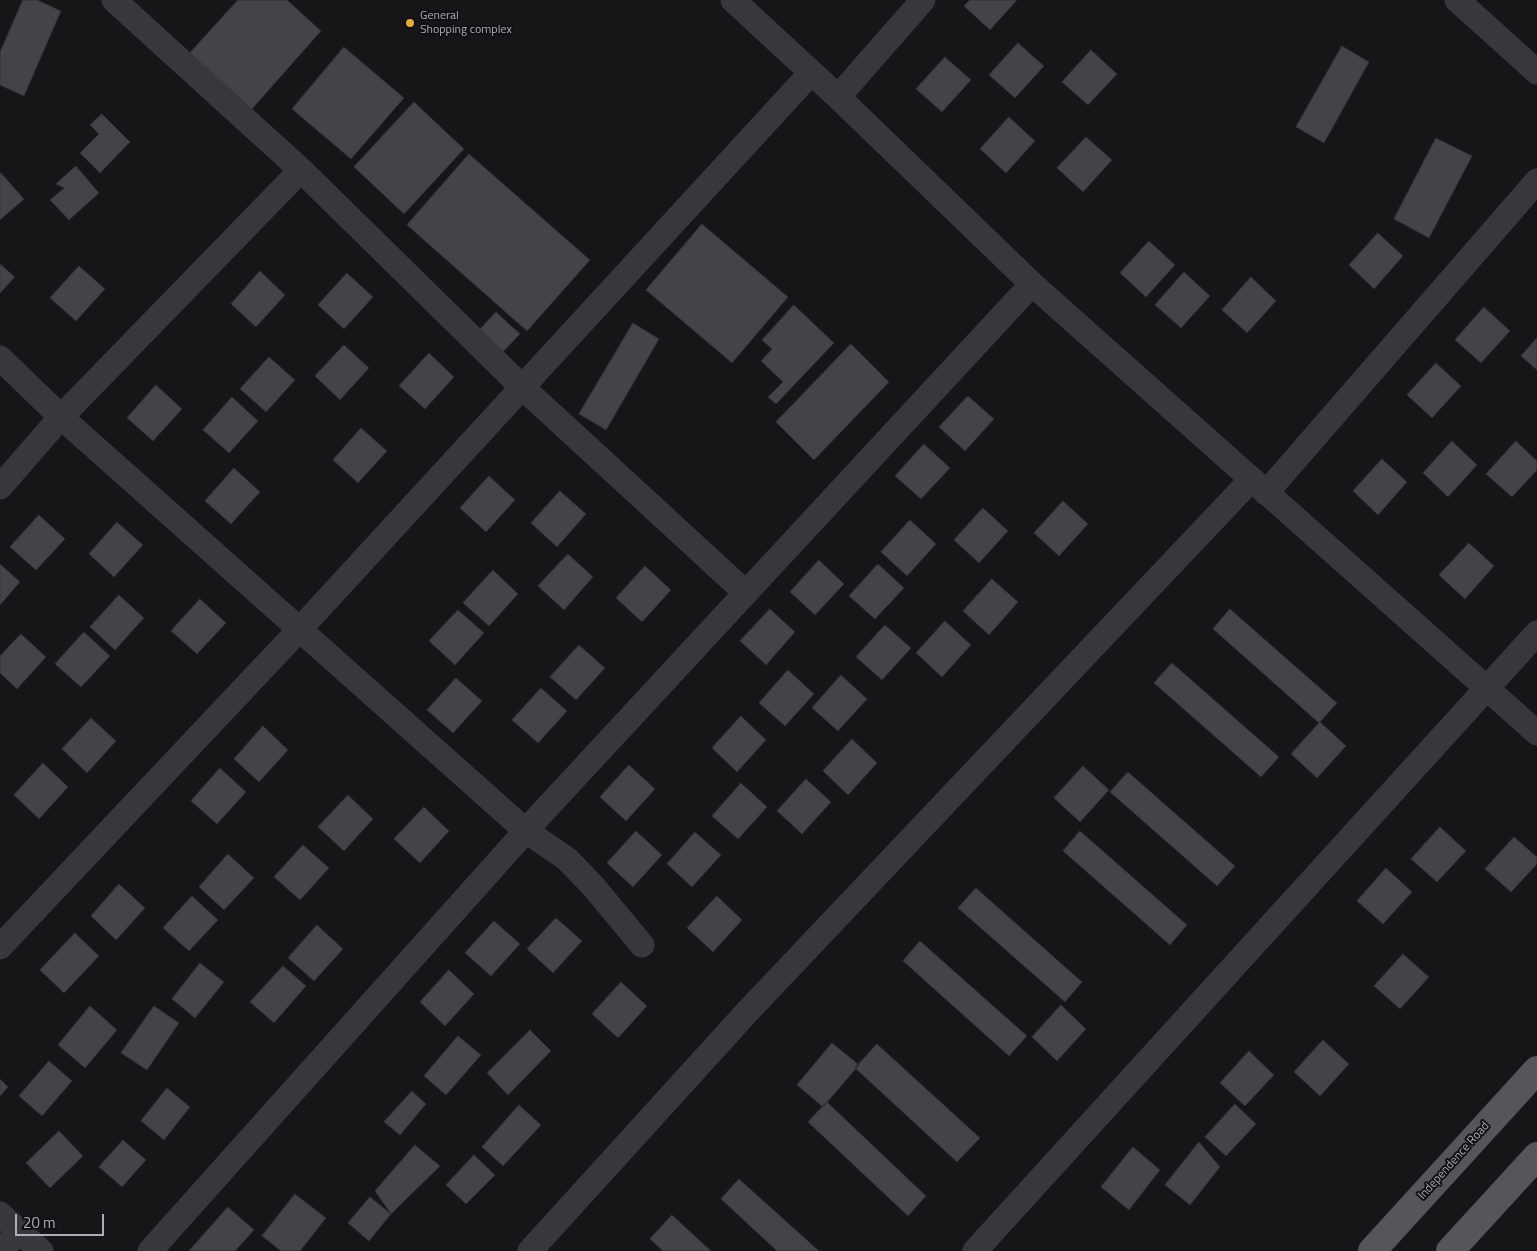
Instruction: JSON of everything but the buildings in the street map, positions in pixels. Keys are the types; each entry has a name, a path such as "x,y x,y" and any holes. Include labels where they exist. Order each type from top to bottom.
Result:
{"main road":[{"name":"Independence Road","path":"1372,1251 1537,1070"},
{"path":"1450,1251 1537,1156"}],"street":[{"path":"114,0 301,170 522,387 746,593"},
{"path":"733,0 838,97 1032,284 1537,733"},
{"path":"838,97 924,0"},
{"path":"1457,0 1537,72"},
{"path":"0,947 300,629 810,73"},
{"path":"0,487 61,417 301,170"},
{"path":"530,1251 748,1011 1259,487 1537,181"},
{"path":"150,1251 526,831 1032,284"},
{"path":"0,358 61,417 526,831 567,859 593,886 642,945"},
{"path":"975,1251 1537,633"},
{"path":"0,1214 41,1251"},
{"path":"1,1251 19,1231"}],"place":[{"name":"General Shopping complex","path":"410,23"}]}
